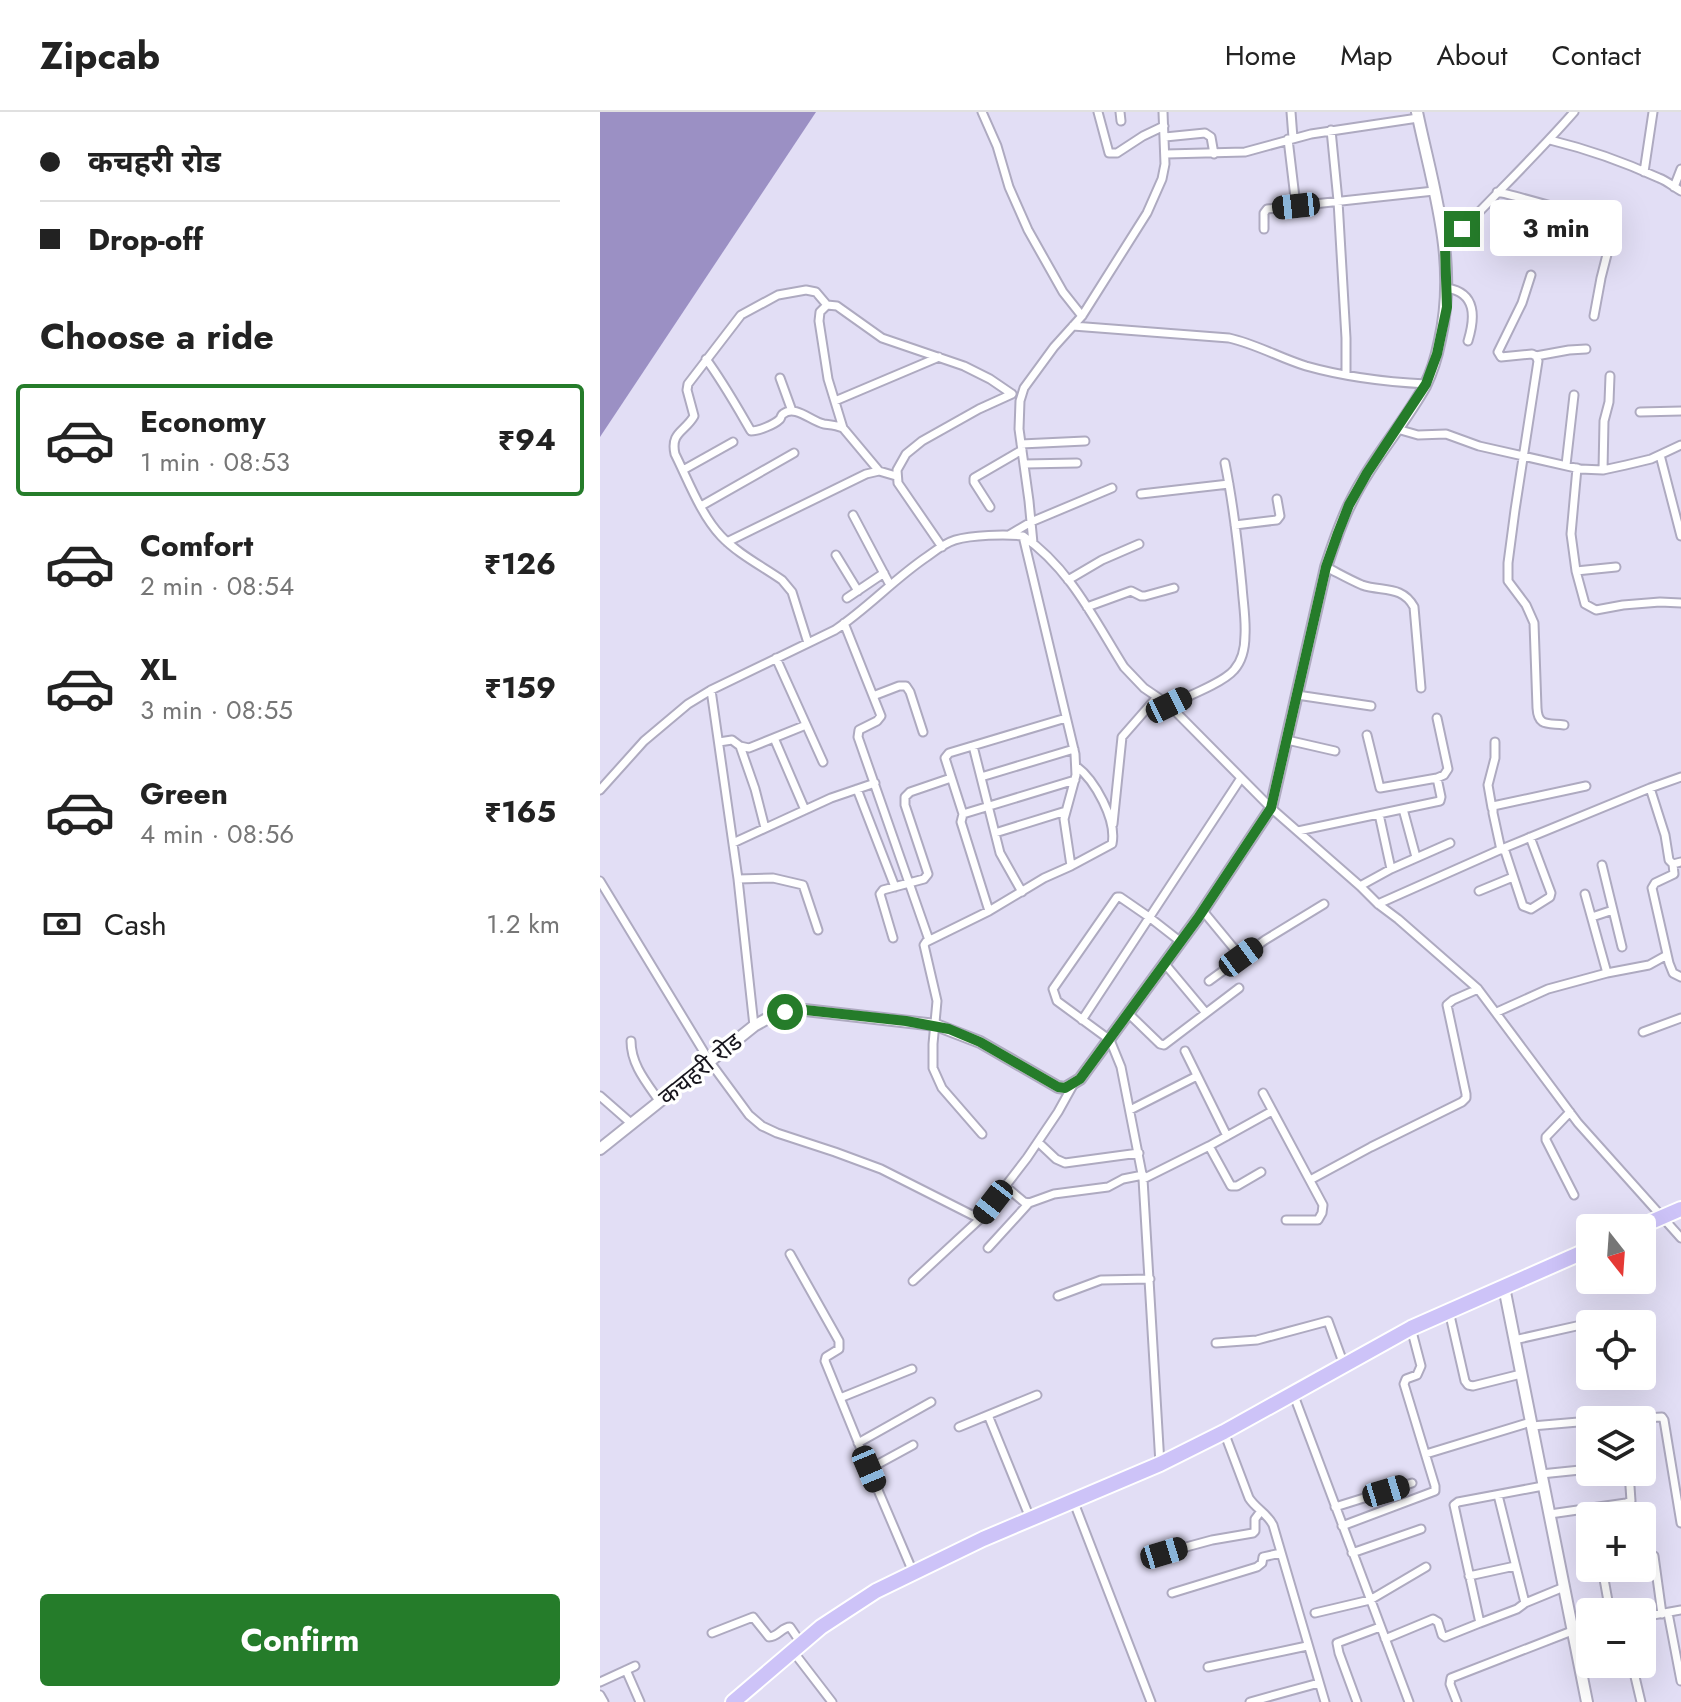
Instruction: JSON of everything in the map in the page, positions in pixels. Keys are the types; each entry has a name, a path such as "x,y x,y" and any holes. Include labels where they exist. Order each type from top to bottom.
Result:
{"highway":[{"path":"1656,1220 1681,1209"},
{"path":"736,1701 796,1647 876,1591 1030,1518 1160,1464 1411,1328 1576,1255"}],"main road":[{"path":"1073,1085 1110,1040 1181,942 1271,808 1326,567 1349,505 1426,384 1437,354 1446,316 1445,248 1418,115"},
{"name":"कचहरी रोड","path":"600,1149 754,1026 796,1009 936,1025 980,1042 1058,1087 1073,1085"},
{"path":"1504,1287 1587,1702"}],"street":[{"path":"982,112 1028,230 1063,292 1082,316"},
{"path":"1098,112 1111,154 1164,126"},
{"path":"1120,112 1121,121"},
{"path":"1033,543 1020,401 1027,384 1082,316 1147,213 1162,179 1166,154 1163,112"},
{"path":"1291,112 1290,139 1296,206"},
{"path":"1445,248 1574,112"},
{"path":"1644,172 1653,112"},
{"path":"1166,154 1245,152 1331,130 1418,115"},
{"path":"1331,130 1338,201 1346,375"},
{"path":"1165,137 1205,133 1211,137 1214,154"},
{"path":"1550,140 1661,178 1677,189 1681,169"},
{"path":"1264,229 1265,210 1434,191"},
{"path":"1497,192 1593,218 1613,227 1594,316"},
{"path":"1531,275 1522,303 1498,352 1501,357 1586,349"},
{"path":"1447,288 1457,290 1471,307 1474,316 1468,341"},
{"path":"808,643 789,586 727,542 709,521 675,454 674,440 694,416 688,384 741,315 768,299 787,293 816,292 827,305 837,306 882,338 964,366 1012,394"},
{"path":"827,305 818,316 826,371 843,428 879,471"},
{"path":"1073,326 1229,338 1301,364 1346,375 1384,382 1426,384"},
{"path":"1536,356 1538,369 1522,456 1508,581 1526,605 1534,623 1539,721 1564,725"},
{"path":"835,401 939,357"},
{"path":"706,359 751,431 756,432 776,422 782,414 792,411 843,428"},
{"path":"1603,470 1604,421 1609,402 1610,376"},
{"path":"780,378 792,411"},
{"path":"942,547 898,483 896,476 901,461 913,447 979,409 1012,394 1023,393"},
{"path":"1566,465 1574,395"},
{"path":"1640,412 1681,411"},
{"path":"1397,429 1418,435 1446,434 1522,456 1577,468 1603,470 1651,459 1681,445"},
{"path":"990,507 974,478 1022,447 1085,441"},
{"path":"683,470 733,442"},
{"path":"701,506 794,453"},
{"path":"1660,455 1681,536"},
{"path":"1024,464 1077,463"},
{"path":"1169,705 1233,672 1239,662 1246,634 1225,463"},
{"path":"1577,468 1571,534 1585,604 1596,610 1623,605 1681,603"},
{"path":"727,542 866,474 879,471 896,476"},
{"path":"1141,494 1229,484"},
{"path":"1009,535 1031,522 1112,488"},
{"path":"1235,525 1279,518 1277,499"},
{"path":"853,515 890,585"},
{"path":"1023,536 1074,749 1075,780 1064,819 1071,866"},
{"path":"600,790 654,731 688,704 844,623 912,567 942,547 955,540 1023,536 1056,564 1124,667 1144,688 1169,705 1271,808 1478,989 1570,1112 1681,1238"},
{"path":"1068,580 1102,560 1139,544"},
{"path":"836,555 858,591"},
{"path":"1326,567 1360,584 1398,591 1412,602 1421,688"},
{"path":"1576,571 1616,567"},
{"path":"847,598 884,573"},
{"path":"1087,607 1131,591 1145,596 1174,588"},
{"path":"844,623 880,712 880,719 858,733 929,940"},
{"path":"776,658 823,762"},
{"path":"873,696 906,686 923,732"},
{"path":"711,690 738,879 754,1026"},
{"path":"1297,695 1371,706"},
{"path":"1112,828 1120,742 1157,697"},
{"path":"989,911 961,822 963,814 946,755 1066,718"},
{"path":"1367,735 1380,788 1437,778 1448,769 1437,718"},
{"path":"719,742 732,740 749,748 806,725"},
{"path":"774,738 805,810"},
{"path":"1287,740 1335,751"},
{"path":"1495,742 1495,758 1488,785 1492,808 1502,849 1525,908 1531,909 1550,897 1551,893 1530,837"},
{"path":"740,746 765,828"},
{"path":"973,746 1002,859 1022,892"},
{"path":"981,777 1074,749"},
{"path":"982,1134 949,1098 933,1068 936,994 924,945 1112,844 1114,839 1109,815 1092,781 1076,766"},
{"path":"1378,904 1530,837 1681,777"},
{"path":"893,938 879,897 883,890 924,879 928,874 905,797 910,792 951,778"},
{"path":"1082,1020 1241,778"},
{"path":"1298,831 1440,801 1437,778"},
{"path":"963,814 1075,780"},
{"path":"733,843 875,783"},
{"path":"1492,808 1586,786"},
{"path":"1650,788 1665,835 1669,860 1677,863 1674,874 1655,883 1652,888 1672,971 1681,977"},
{"path":"857,789 895,887"},
{"path":"1403,809 1416,857"},
{"path":"995,833 1066,811"},
{"path":"1379,814 1391,869"},
{"path":"1360,886 1450,843"},
{"path":"1602,865 1622,947"},
{"path":"1479,891 1513,877"},
{"path":"738,879 773,878 803,885 818,930"},
{"path":"600,881 710,1062 749,1115 777,1133 881,1169 980,1219"},
{"path":"1585,894 1607,973"},
{"path":"1160,1464 1143,1177 1121,1067 1110,1040 1057,1001 1053,989 1117,897 1181,942"},
{"path":"1209,981 1265,940 1324,904"},
{"path":"1592,917 1613,910"},
{"path":"1203,911 1241,957"},
{"path":"1497,1012 1548,989 1649,965 1667,955"},
{"path":"1165,964 1206,1013"},
{"path":"1129,1014 1164,1045 1239,988"},
{"path":"1310,1180 1466,1098 1447,1005 1478,989"},
{"path":"1643,1032 1681,1018"},
{"path":"631,1041 637,1069 660,1102"},
{"path":"1185,1051 1227,1136"},
{"path":"1130,1110 1197,1076"},
{"path":"913,1281 980,1219 1038,1142 1073,1085"},
{"path":"1263,1093 1323,1205 1318,1220 1286,1220"},
{"path":"600,1096 632,1124"},
{"path":"988,1248 1029,1203 1054,1194 1108,1187 1123,1179 1143,1177 1209,1146 1272,1111"},
{"path":"1570,1112 1546,1140 1574,1195"},
{"path":"1038,1142 1065,1163 1139,1153"},
{"path":"1209,1146 1231,1186 1237,1186 1261,1172"},
{"path":"1005,1186 1029,1203"},
{"path":"790,1254 839,1341 839,1349 825,1361 913,1572"},
{"path":"1058,1296 1101,1280 1150,1279"},
{"path":"1449,1311 1468,1385 1521,1374"},
{"path":"1216,1343 1257,1340 1328,1321 1344,1365"},
{"path":"1514,1340 1576,1326"},
{"path":"1342,1526 1435,1491 1404,1384 1406,1379 1417,1375 1421,1366 1411,1328"},
{"path":"840,1398 912,1369"},
{"path":"1293,1393 1409,1702"},
{"path":"959,1427 1037,1395"},
{"path":"858,1443 931,1402"},
{"path":"988,1415 1030,1518"},
{"path":"1656,1417 1664,1420 1677,1471 1674,1490 1681,1523"},
{"path":"1426,1454 1531,1424 1576,1422"},
{"path":"1224,1432 1249,1498 1273,1525 1325,1702"},
{"path":"869,1469 913,1445"},
{"path":"1541,1474 1576,1470"},
{"path":"1335,1507 1412,1483"},
{"path":"1480,1623 1454,1505 1543,1486"},
{"path":"1550,1514 1626,1503 1631,1501 1630,1486"},
{"path":"1498,1495 1525,1603"},
{"path":"1073,1500 1151,1702"},
{"path":"1164,1553 1253,1533 1255,1519 1261,1511"},
{"path":"1352,1553 1421,1529"},
{"path":"1172,1593 1257,1567 1265,1556 1281,1553"},
{"path":"1469,1576 1515,1566"},
{"path":"1656,1566 1681,1681"},
{"path":"1315,1613 1370,1600 1426,1567"},
{"path":"1385,1639 1433,1619 1438,1622 1445,1637 1564,1587"},
{"path":"1656,1615 1681,1610"},
{"path":"712,1633 753,1617 769,1637 790,1627 796,1647 832,1702"},
{"path":"1357,1702 1337,1643 1380,1627"},
{"path":"1457,1702 1450,1684 1451,1678 1576,1630"},
{"path":"1208,1667 1307,1646"},
{"path":"600,1682 635,1666"},
{"path":"626,1670 640,1702"},
{"path":"1635,1678 1641,1702"},
{"path":"1250,1702 1319,1683"},
{"path":"600,1695 604,1702"}],"shaded area":[{"path":"600,112 816,112 600,437"}],"route":[{"path":"785,1012 796,1009 936,1025 980,1042 1058,1087 1065,1088 1080,1079 1198,918 1271,808 1326,567 1349,505 1426,384 1446,316 1445,248 1462,229"}]}
